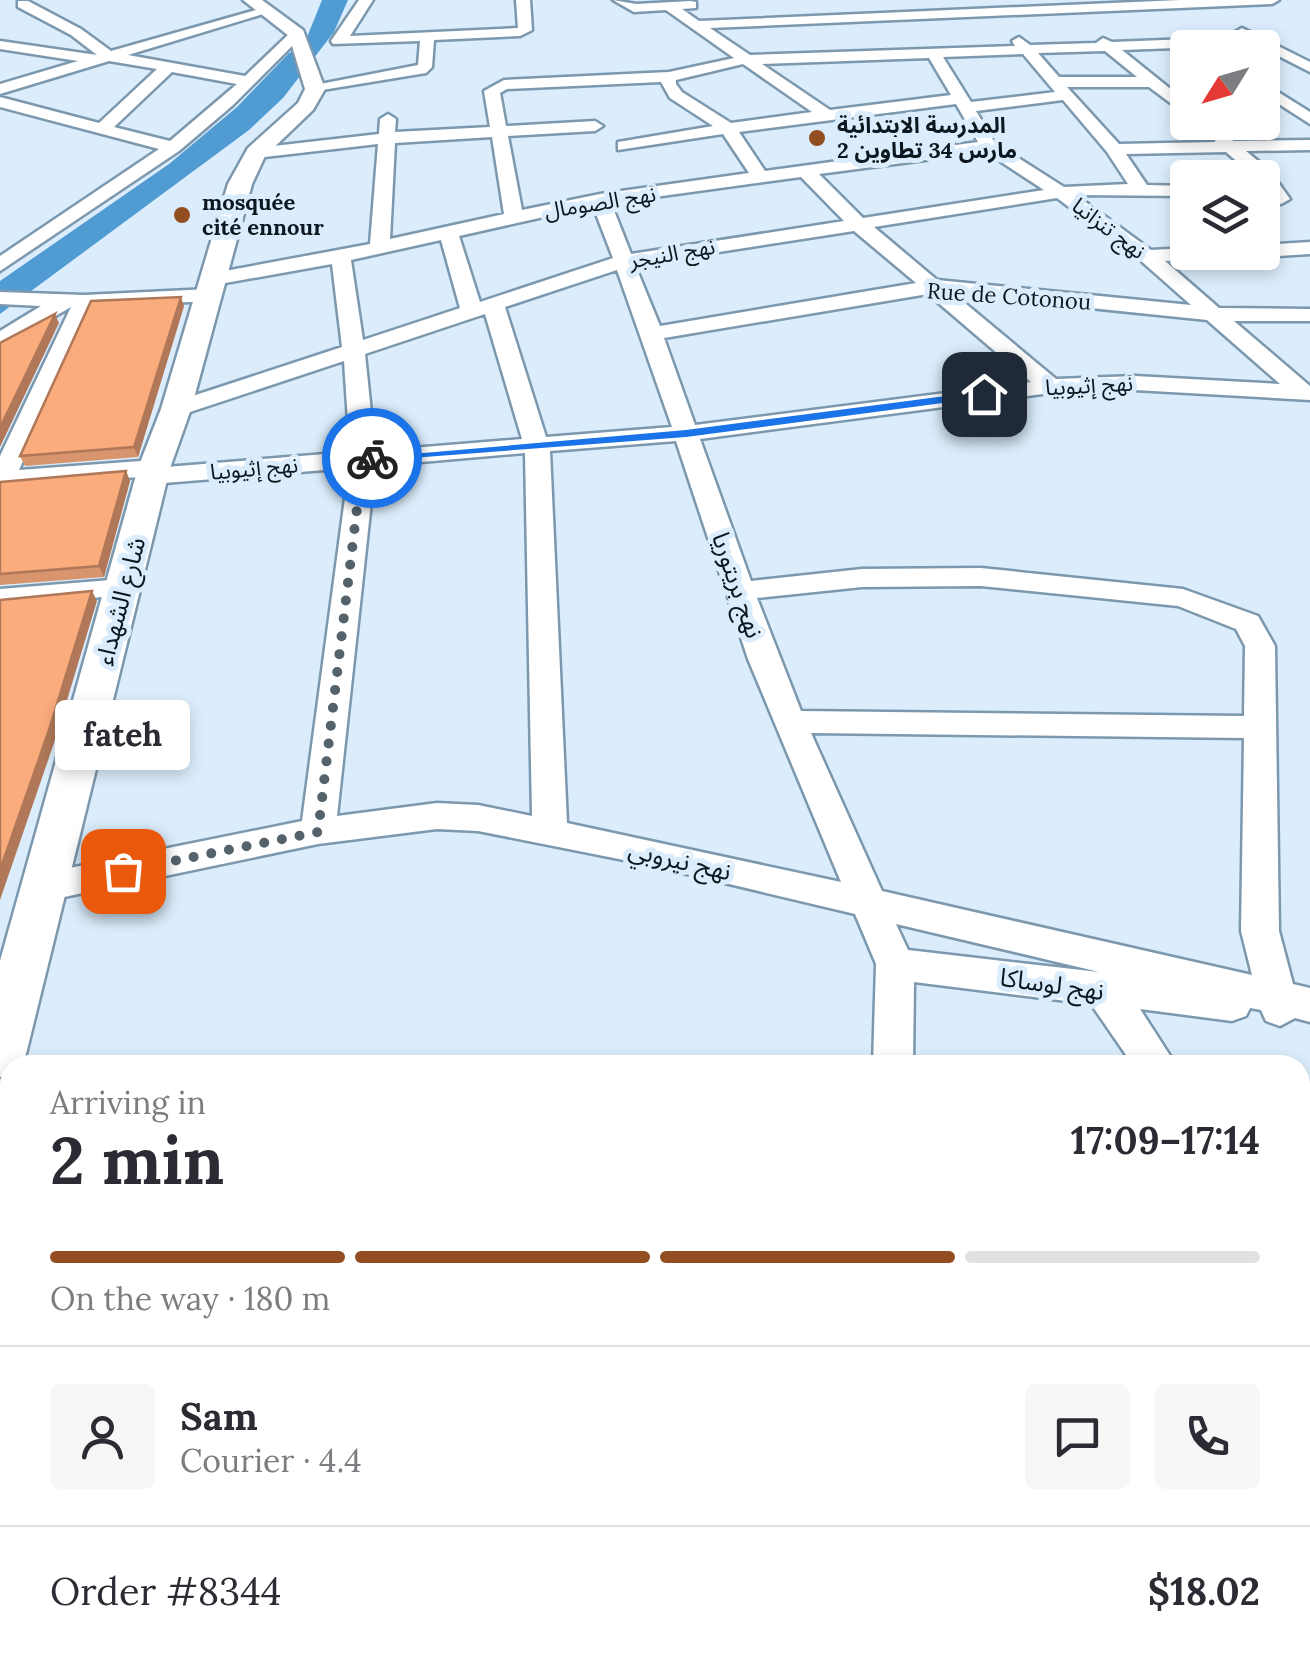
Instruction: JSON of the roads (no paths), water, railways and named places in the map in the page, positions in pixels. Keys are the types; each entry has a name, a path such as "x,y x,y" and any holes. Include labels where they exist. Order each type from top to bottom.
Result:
{"main road":[{"path":"256,153 306,106 314,83 300,40 268,6"},
{"name":"شارع الشهداء","path":"0,1054 9,986 45,887 153,472 176,409 232,205 256,153"}],"street":[{"path":"50,0 17,5 76,32 102,58"},
{"path":"366,0 338,43 524,31 523,0"},
{"path":"620,0 629,7 700,5"},
{"path":"694,24 989,6 1272,0"},
{"path":"1170,97 1110,48 1097,28 1218,19 1187,2"},
{"path":"0,89 268,6"},
{"path":"989,6 1114,149 1140,187"},
{"path":"670,7 828,116"},
{"path":"1232,27 1238,30"},
{"path":"314,83 421,70 425,67 427,37"},
{"path":"0,265 172,147 300,40"},
{"path":"1280,44 1310,45"},
{"path":"0,45 248,81"},
{"path":"514,216 492,91 504,85 669,76 743,60 1170,46"},
{"path":"1280,52 1310,68"},
{"name":"نهج تنزانيا","path":"935,55 989,146 1147,256 1306,392"},
{"path":"103,128 168,68"},
{"path":"669,76 668,84 676,95 728,128 760,177"},
{"path":"561,81 572,108 594,126 631,170 728,128 965,103 1063,88 1170,82"},
{"path":"1280,87 1294,88"},
{"path":"1280,98 1310,118"},
{"path":"4,106 172,147"},
{"path":"380,248 388,115"},
{"path":"256,153 386,138 594,126"},
{"path":"1223,140 1246,160"},
{"name":"نهج الصومال","path":"0,298 73,301 212,287 600,199 631,170 760,177 989,146"},
{"path":"1114,149 1310,146"},
{"path":"804,170 858,224 1050,386"},
{"name":"نهج النيجر","path":"176,409 623,261 1060,192 1140,187 1170,190"},
{"name":"نهج بريتوريا","path":"600,199 652,334 788,722 895,964"},
{"path":"448,232 537,447 550,832"},
{"path":"13,234 40,239"},
{"path":"1280,249 1310,248"},
{"path":"1147,256 1170,255"},
{"path":"318,832 363,458 341,256"},
{"name":"Rue de Cotonou","path":"652,334 936,286 1213,314 1310,315"},
{"path":"0,341 73,301"},
{"path":"1,481 73,301"},
{"name":"نهج إثيوبيا","path":"1,481 686,434 1050,386 1135,383 1306,392"},
{"path":"740,591 862,578 980,577 1182,598 1248,623 1257,634 1262,727 1260,931 1294,1005"},
{"path":"0,598 123,588"},
{"path":"788,722 1262,727"},
{"name":"نهج نيروبي","path":"45,887 318,832 437,816 478,818 869,904 1294,1005"},
{"path":"893,1055 895,964"},
{"name":"نهج لوساكا","path":"895,964 1104,992 1294,1005"},
{"path":"1104,992 1149,1055"}],"water":[{"path":"322,0 348,0 334,32 283,98 249,130 0,314 0,281 169,164 237,107 289,53 303,47"}],"place":[{"name":"المدرسة الابتدائية 2 مارس 34 تطاوين","path":"817,138"},
{"name":"mosquée cité ennour","path":"182,215"},
{"name":"fateh","path":"123,871"}]}
